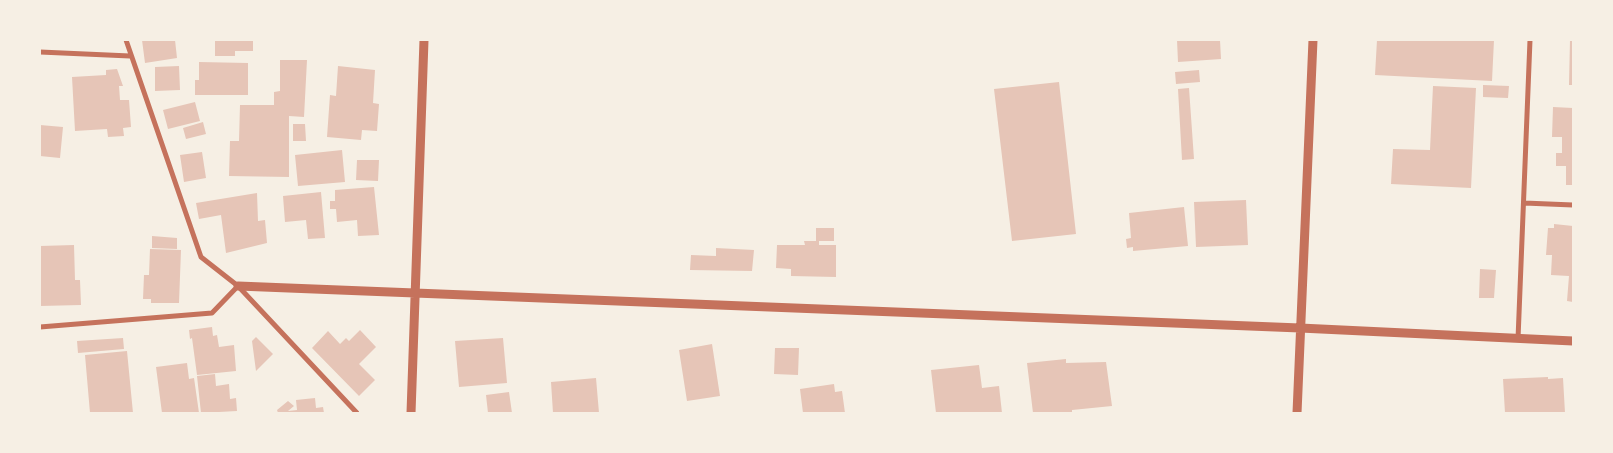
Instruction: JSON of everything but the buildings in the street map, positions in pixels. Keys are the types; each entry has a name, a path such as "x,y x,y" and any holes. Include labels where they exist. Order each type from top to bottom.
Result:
{"street":[{"path":"126,40 201,257 238,286 357,413"},
{"path":"411,413 417,294 424,40"},
{"path":"1297,413 1313,40"},
{"path":"1518,340 1530,40"},
{"path":"40,52 130,56"},
{"path":"1524,203 1573,205"},
{"path":"40,327 212,313 238,286 1300,328 1573,342"}]}
